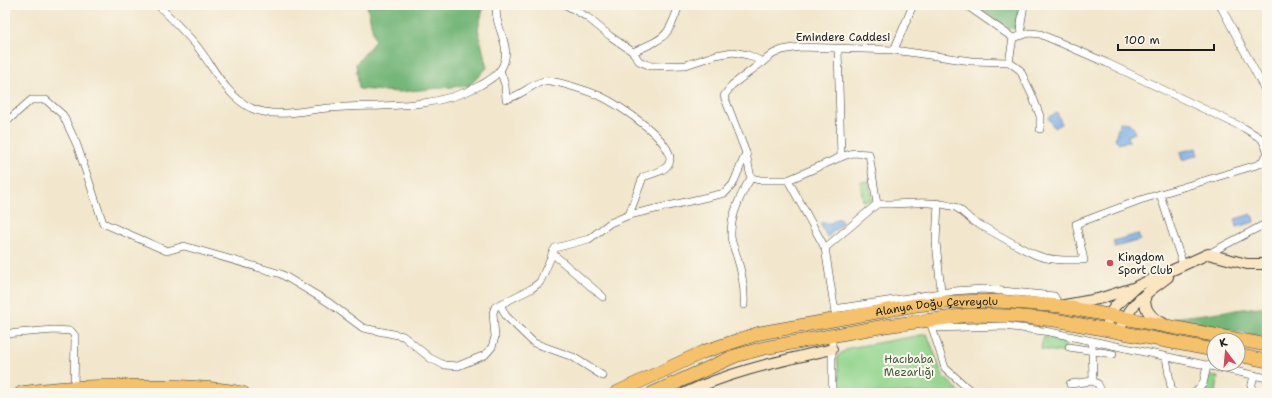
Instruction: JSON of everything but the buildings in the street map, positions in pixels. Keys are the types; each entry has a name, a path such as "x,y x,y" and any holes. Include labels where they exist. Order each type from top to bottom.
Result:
{"highway":[{"name":"Alanya Doğu Çevreyolu","path":"616,393 703,352 760,333 835,314 959,301 1011,301 1060,306 1110,314 1267,345"},
{"name":"Alanya Doğu Çevreyolu","path":"653,393 735,356 764,348 832,335 931,324 969,315 1012,316 1055,320 1206,348"},
{"path":"1246,357 1267,361"},
{"path":"21,393 74,387 196,387 243,393"}],"street":[{"path":"158,5 195,44 232,94 252,108 275,114 328,108 418,105 454,97 479,86 491,79 500,70 504,61 505,43 497,16 497,5"},
{"path":"566,5 587,17 633,52 639,61 651,66 686,65 724,53 732,52 748,55 762,62"},
{"path":"633,52 650,45 668,32 679,5"},
{"name":"Emindere Caddesi","path":"751,178 746,153 724,96 732,85 774,54 791,48 894,50 913,5"},
{"path":"966,5 1012,38"},
{"path":"1022,35 1021,23 1024,5"},
{"path":"1220,5 1267,94"},
{"path":"1012,38 1030,33 1040,34 1107,63 1223,118 1262,139 1267,150"},
{"path":"1009,62 1012,38"},
{"path":"838,49 841,157"},
{"path":"894,50 971,61 1009,62 1020,70 1032,95 1040,116 1040,129"},
{"path":"500,70 505,85 506,99 525,92 543,80 600,96 634,115 666,147 670,155 669,163 664,169 643,177 629,215"},
{"path":"5,123 31,100 46,100 63,115 82,159 103,223 167,251 184,246 281,274 328,302 363,328 403,336 430,358 444,365 458,366 485,355 492,347 495,337 493,313 495,307 531,289 540,282 555,248 589,239 610,223 629,215 725,193 733,184 746,153"},
{"path":"744,305 745,290 742,273 731,236 734,216 743,190 751,178 760,180 788,180 853,153 868,154 877,204"},
{"path":"825,248 877,204 922,202 938,203 957,208 969,218 1037,255 1060,260 1084,260 1076,224 1140,200 1260,164 1267,155"},
{"path":"788,180 825,248 835,314 941,291 984,289 1054,296 1060,306 1098,299 1137,286 1208,254 1267,223"},
{"path":"1160,194 1183,265"},
{"path":"938,203 936,242 941,291"},
{"path":"552,253 603,297"},
{"path":"1208,254 1247,264 1267,264"},
{"path":"1113,331 1136,301 1183,265"},
{"path":"1113,331 1110,314 1115,306 1137,286"},
{"path":"1146,294 1144,302 1151,316 1173,327"},
{"path":"500,304 506,316 534,343 573,357 603,376"},
{"path":"973,393 944,368 931,324 1005,326 1050,332 1206,366"},
{"path":"5,334 54,330 71,331 75,336 74,387"},
{"path":"832,335 832,393"},
{"path":"1092,341 1093,381"},
{"path":"1070,347 1113,354"},
{"path":"685,393 707,383 758,366 832,349"},
{"path":"1166,357 1172,393"},
{"path":"1196,391 1203,384 1206,370"},
{"path":"1238,372 1267,378"},
{"path":"1250,393 1254,375"},
{"path":"1070,384 1093,381 1098,384 1102,393"}],"green space":[{"path":"367,5 484,5 478,29 487,68 470,85 399,92 359,89 356,64 375,41"},
{"path":"974,5 1019,5 1016,29 1009,28"},
{"path":"869,181 872,200 863,201 860,182"},
{"path":"1267,306 1267,338 1246,334 1246,332 1239,332 1173,318"},
{"path":"1137,326 1206,339 1206,343 1136,329"},
{"name":"Hacıbaba Mezarlığı","path":"927,334 943,376 961,393 838,393 839,376 837,356 849,348"},
{"path":"1043,337 1066,341 1065,353 1041,349"},
{"path":"1208,376 1218,377 1216,393 1200,393"}],"water":[{"path":"1057,113 1062,124 1054,128 1048,117"},
{"path":"1120,122 1129,123 1133,127 1135,133 1128,136 1129,142 1119,143 1115,139"},
{"path":"1196,148 1198,155 1182,160 1180,152"},
{"path":"1252,214 1254,222 1237,227 1235,219"},
{"path":"836,219 840,219 842,224 827,237 820,223 831,223"},
{"path":"1138,234 1140,240 1115,247 1113,241"}],"place":[{"name":"Kingdom Sport Club","path":"1110,263"}]}
